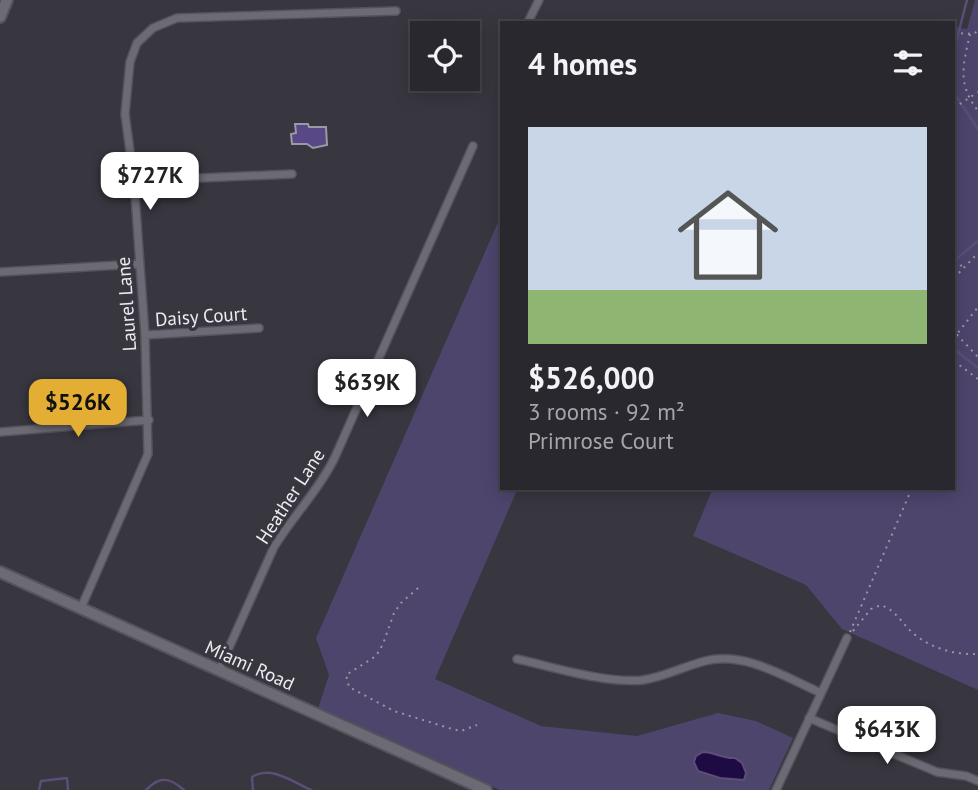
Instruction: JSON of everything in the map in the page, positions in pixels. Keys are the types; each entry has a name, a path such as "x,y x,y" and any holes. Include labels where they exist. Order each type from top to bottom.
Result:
{"street":[{"path":"0,17 7,0"},
{"path":"528,21 539,0"},
{"name":"Laurel Lane","path":"81,608 148,454 145,335 134,181 125,114 130,62 137,43 153,28 177,18 396,11"},
{"name":"Heather Lane","path":"219,670 274,547 330,468 473,146"},
{"path":"134,181 292,174"},
{"path":"0,272 138,264"},
{"name":"Daisy Court","path":"145,335 259,328"},
{"path":"0,432 149,420"},
{"name":"Miami Road","path":"0,572 486,790"},
{"path":"776,790 847,638"},
{"path":"517,659 614,680 644,680 708,660 729,659 750,662 821,693"},
{"path":"809,718 937,772 966,776 978,781"}],"path":[{"path":"955,33 978,31"},
{"path":"967,34 962,73 968,99 978,111"},
{"path":"955,107 978,92"},
{"path":"955,277 978,253"},
{"path":"955,263 963,267"},
{"path":"955,338 978,307"},
{"path":"955,330 978,357"},
{"path":"955,362 978,379"},
{"path":"847,638 911,490"},
{"path":"418,588 394,613 376,656 346,675 349,687 394,711 452,729 461,731 477,725"},
{"path":"847,638 871,609 881,605 890,608 914,634 932,646 953,653 978,654"}],"shaded area":[{"path":"975,0 978,0 978,690 842,629 806,585 693,536 712,490 955,490 955,27 967,29"},
{"path":"500,218 500,490 517,490 435,679 541,726 637,736 718,713 756,721 793,738 769,790 500,790 318,709 329,675 316,638"},
{"path":"703,752 735,758 742,763 746,773 744,780 720,778 698,771 694,762 696,756"}],"building":[{"path":"295,124 326,127 327,145 313,148 307,144 292,144 291,134 296,133"}],"waterway":[{"path":"955,46 967,0"},
{"path":"955,94 978,129"},
{"path":"955,260 978,241"},
{"path":"955,350 978,368"},
{"path":"253,790 252,777 267,773 282,776 311,790"},
{"path":"39,790 41,781 67,778 68,790"},
{"path":"146,790 160,780 174,783 184,790"}]}
